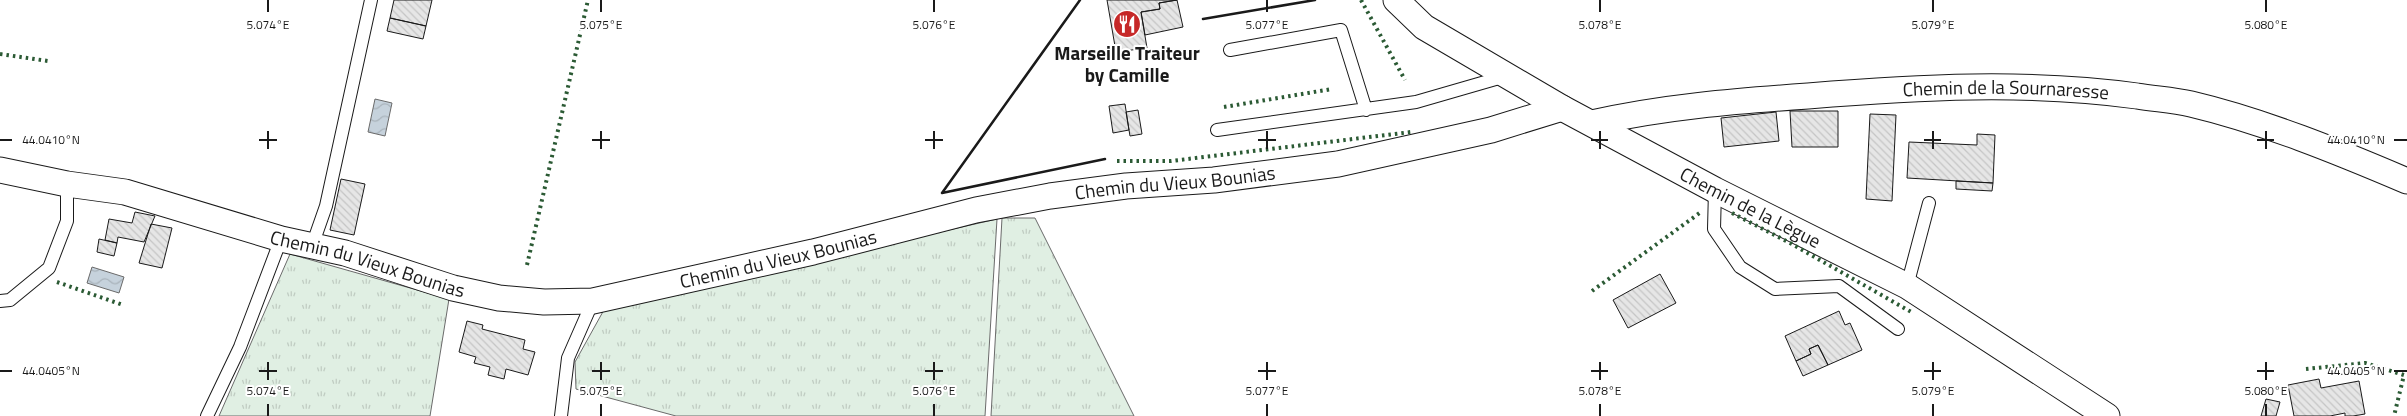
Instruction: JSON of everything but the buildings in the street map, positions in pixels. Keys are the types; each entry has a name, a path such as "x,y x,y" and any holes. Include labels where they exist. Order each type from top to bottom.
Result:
{"street":[{"name":"Chemin de la Lègue","path":"1396,0 1424,26 1562,108 1715,190 1907,286 2107,416"},
{"name":"Chemin de la Sournaresse","path":"1592,124 1630,115 1766,99 1873,90 1996,86 2086,89 2190,104 2288,134 2407,181"},
{"name":"Chemin du Vieux Bounias","path":"0,170 67,184 125,192 281,239 345,253 453,288 499,298 544,302 594,301 813,252 976,210 1050,196 1126,186 1214,180 1338,164 1490,130 1562,108"}],"lane":[{"path":"312,246 326,206 371,0"},
{"path":"1230,50 1341,30 1366,110"},
{"path":"1217,130 1416,102 1506,76"},
{"path":"0,301 10,300 49,268 67,221 67,184"},
{"path":"1715,190 1714,229 1740,266 1775,289 1840,286 1898,329"},
{"path":"1907,286 1929,203"},
{"path":"207,416 240,347 281,239"},
{"path":"561,416 568,358 594,301"}],"green space":[{"path":"1002,218 1035,218 1134,416 991,416"},
{"path":"997,219 985,416 676,416 576,389 575,362 605,308"},
{"path":"290,254 449,299 430,416 219,416"}],"water":[{"path":"375,99 392,103 385,136 368,132"},
{"path":"92,267 124,277 119,293 87,283"}],"hedge":[{"path":"527,265 588,0"},
{"path":"1361,0 1405,80"},
{"path":"0,54 48,61"},
{"path":"1224,107 1332,89"},
{"path":"1117,161 1171,161 1411,132"},
{"path":"1592,291 1701,212"},
{"path":"1732,213 1790,243 1913,313"},
{"path":"57,282 123,305"},
{"path":"2306,369 2365,363 2404,375 2394,416"}],"wall":[{"path":"1080,0 942,193 1105,159"},
{"path":"1203,19 1315,0"}],"place":[{"name":"Marseille Traiteur by Camille","path":"1127,24"}]}
